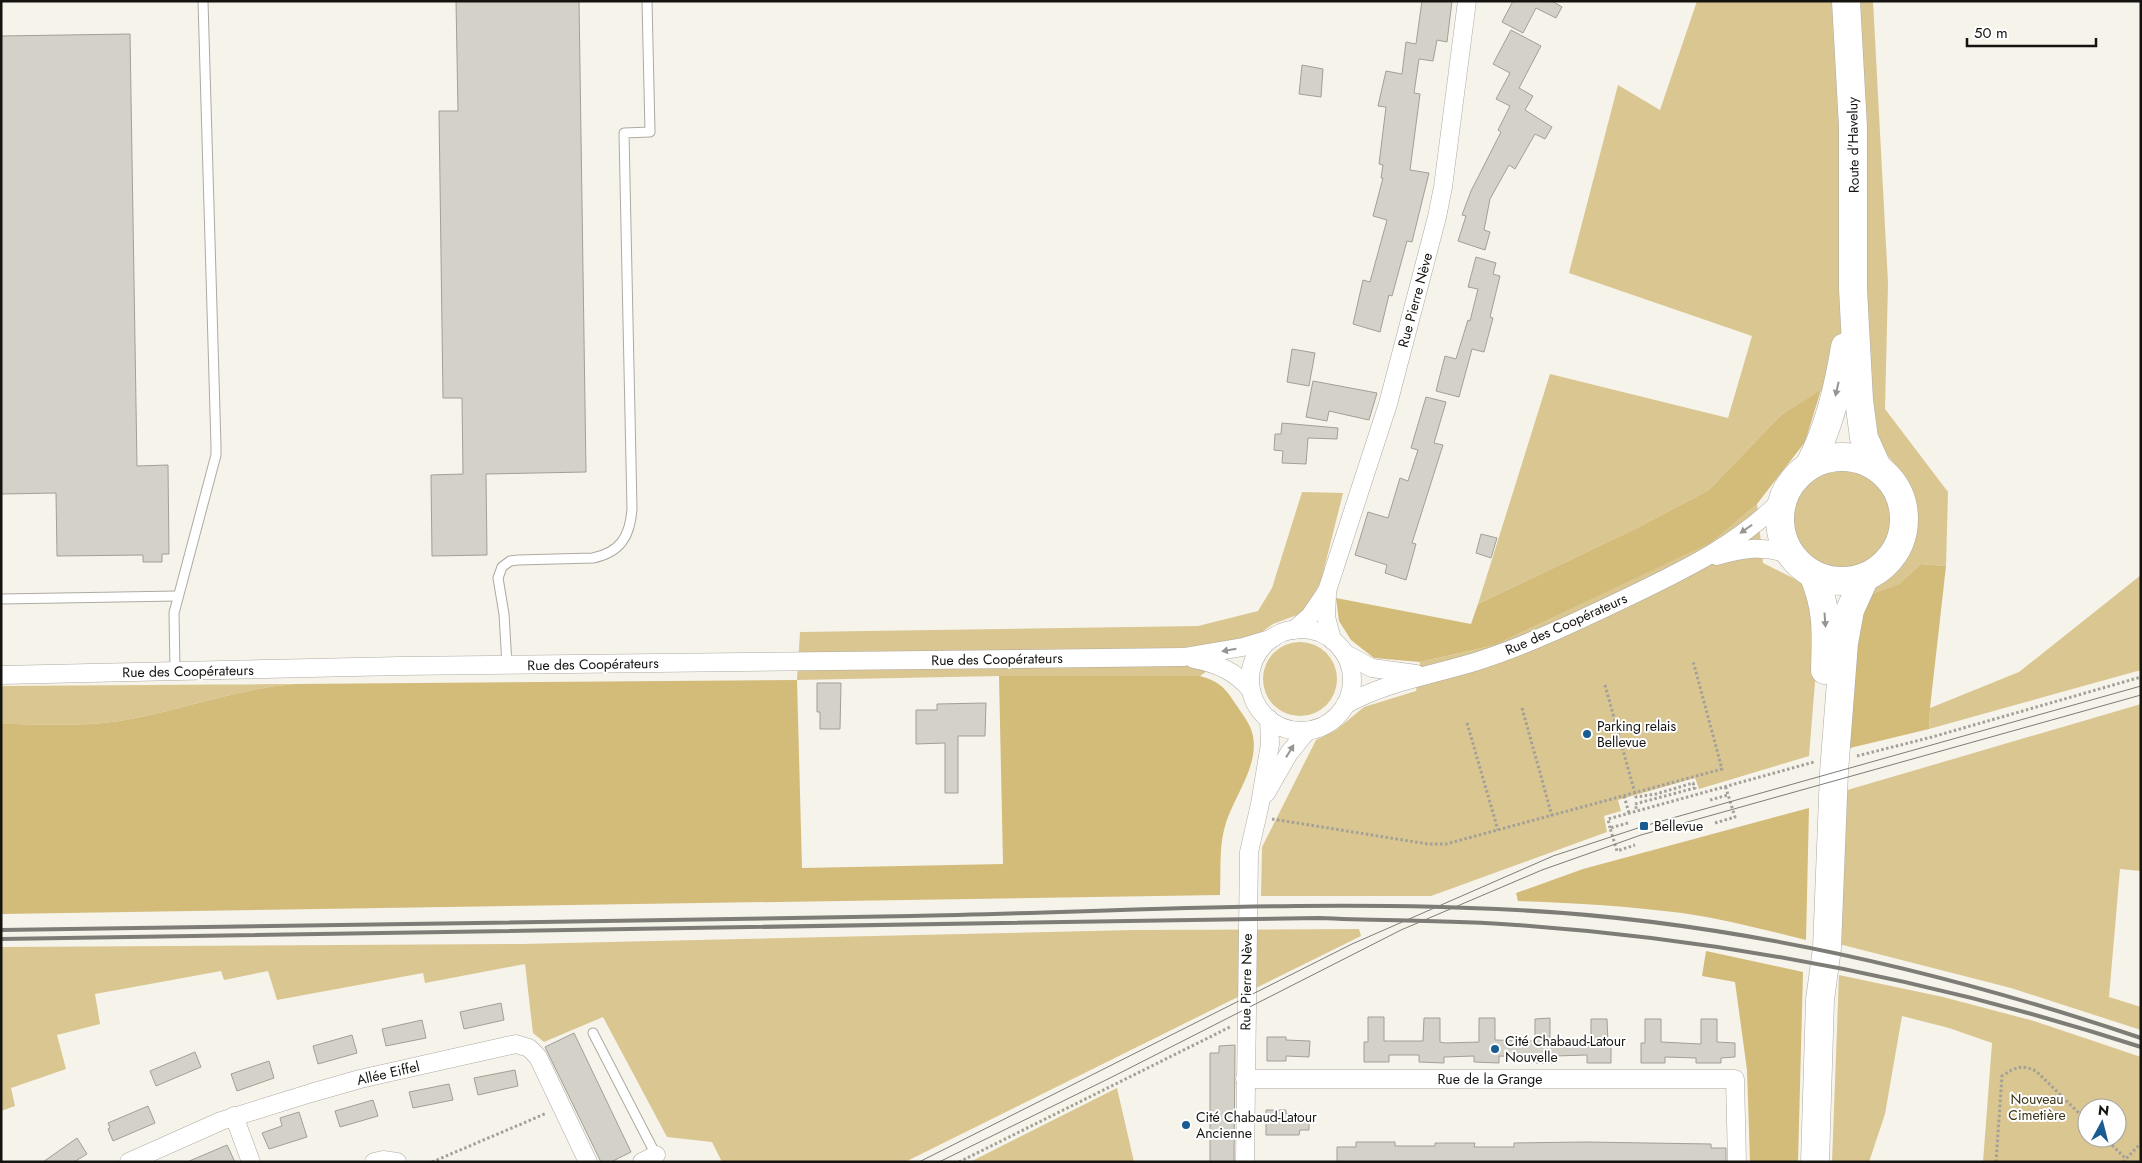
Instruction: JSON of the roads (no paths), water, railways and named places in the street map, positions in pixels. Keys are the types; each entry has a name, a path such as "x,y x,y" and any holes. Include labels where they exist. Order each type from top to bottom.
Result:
{"main road":[{"name":"Route d'Haveluy","path":"1846,1 1854,155 1854,289 1861,421 1867,446 1877,467"},
{"name":"Route d'Haveluy","path":"1809,466 1822,440 1836,395 1854,289"},
{"path":"1846,456 1859,459 1877,467 1888,476 1899,493 1903,506 1904,526 1901,539 1892,557 1877,571 1865,577 1838,581 1825,579 1801,566 1785,544 1781,531 1780,511 1783,498 1793,480 1809,466 1827,458 1846,456"},
{"path":"1813,574 1824,604 1826,626 1828,760 1828,948 1820,1000 1815,1162"},
{"path":"1828,760 1847,626 1854,600 1865,577"}],"street":[{"name":"Rue Pierre Nève","path":"1332,640 1325,612 1327,590 1388,404 1436,217 1443,186 1467,1"},
{"name":"Rue des Coopérateurs","path":"1700,562 1767,514 1783,498"},
{"name":"Rue des Coopérateurs","path":"1345,705 1362,696 1428,674 1491,657 1549,634 1700,562 1739,550 1757,548 1792,555"},
{"name":"Rue Pierre Nève","path":"1294,630 1310,616 1327,590"},
{"path":"1294,630 1314,631 1332,640 1344,653 1350,666 1352,679 1350,693 1345,705 1336,716 1326,724 1307,730 1287,729 1269,719 1259,709 1251,690 1250,675 1254,661 1262,648 1273,638 1294,630"},
{"name":"Rue des Coopérateurs","path":"1,675 506,665 1184,657 1237,648 1273,638"},
{"name":"Rue des Coopérateurs","path":"1344,653 1380,671 1428,674"},
{"name":"Rue des Coopérateurs","path":"1184,657 1224,667 1240,677 1251,690"},
{"name":"Rue Pierre Nève","path":"1245,1162 1249,852 1270,744 1269,719"},
{"name":"Rue Pierre Nève","path":"1258,811 1289,753 1307,730"},
{"name":"Allée Eiffel","path":"129,1162 234,1116 343,1084 516,1044 534,1052 588,1162"},
{"name":"Rue de la Grange","path":"1245,1079 1735,1079 1737,1162"},
{"path":"234,1116 251,1162"},
{"path":"374,1162 383,1160 397,1162"}],"lane":[{"path":"175,671 174,613 216,455 204,1"},
{"path":"506,665 504,614 498,578 502,567 510,561 518,560 593,558 603,556 617,547 627,534 630,526 632,499 624,133 650,132 647,1"},
{"path":"1,598 178,596"},
{"path":"593,1033 649,1158"}],"tram line":[{"path":"919,1162 1352,944 1553,856 1644,826 2141,686"},
{"path":"939,1162 1112,1077 1401,930 1542,870 1641,835 2141,695"}],"railway":[{"path":"1,930 911,916 1214,907 1366,906 1517,910 1676,925 1755,937 1833,953 1989,991 2141,1038"},
{"path":"1,939 1319,918 1491,923 1675,941 1832,967 1988,1002 2065,1023 2141,1047"}],"place":[{"name":"Parking relais Bellevue","path":"1587,734"},
{"name":"Bellevue","path":"1644,826"},
{"name":"Cité Chabaud-Latour Nouvelle","path":"1495,1049"},
{"name":"Cité Chabaud-Latour Ancienne","path":"1186,1125"}],"park label":[{"name":"Nouveau Cimetière","path":"2037,1108"}]}
